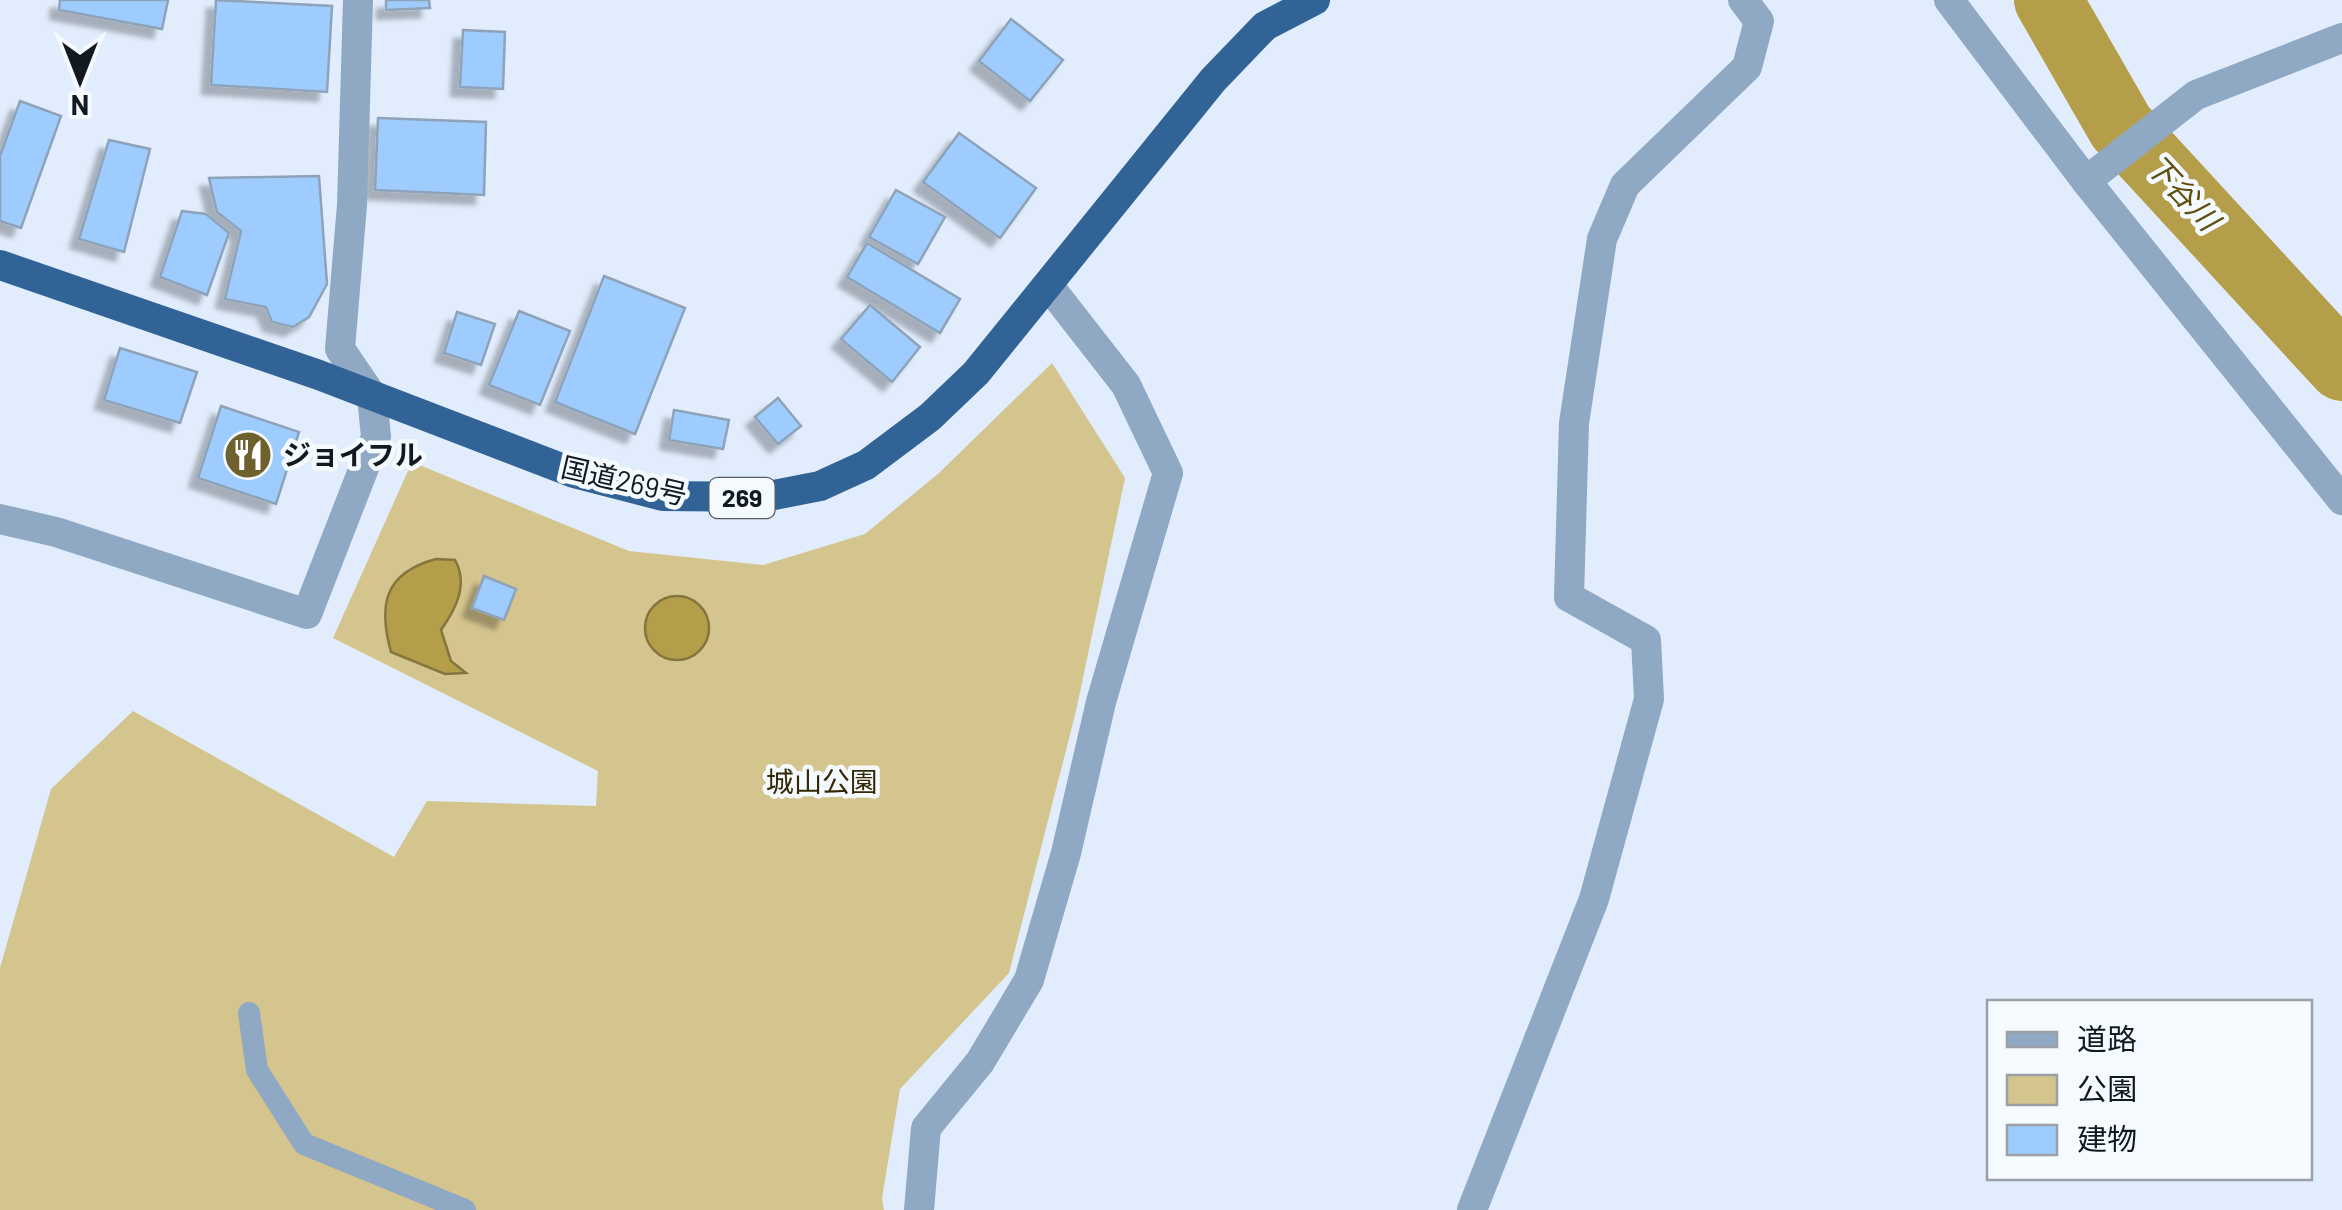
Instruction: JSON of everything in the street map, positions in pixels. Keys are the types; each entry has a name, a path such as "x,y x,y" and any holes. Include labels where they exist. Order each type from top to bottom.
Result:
{"highway":[{"name":"国道269号","path":"0,265 372,396 574,474 663,496 764,498 820,486 866,465 918,427 976,373 1213,80 1265,26 1315,0"}],"street":[{"path":"0,519 56,532 307,614 376,437 372,396 340,349 352,204 358,0"},
{"path":"1472,1210 1594,899 1650,699 1646,640 1568,597 1574,423 1602,239 1625,185 1747,67 1759,21 1743,0"},
{"path":"1949,0 2086,180 2342,500"},
{"path":"2086,180 2196,96 2342,38"},
{"path":"919,1210 926,1128 980,1062 1029,980 1066,853 1101,702 1168,473 1126,385 1048,285"}],"lane":[{"path":"249,1013 257,1070 304,1144 465,1210"}],"green space":[{"name":"城山公園","path":"1052,363 1125,478 1076,711 1009,973 900,1089 882,1198 884,1210 0,1210 0,968 51,789 133,711 394,857 427,801 596,806 598,771 333,638 412,462 629,551 763,565 865,534 939,473"}],"shaded area":[{"path":"436,559 455,560 459,569 458,597 441,630 451,661 466,673 445,674 391,652 385,620 389,593 405,573"},
{"path":"677,596 700,605 709,628 700,651 677,660 654,651 645,628 654,605"}],"building":[{"path":"60,0 168,0 162,29 59,10"},
{"path":"216,0 332,6 327,92 211,85"},
{"path":"386,0 429,0 430,8 386,10"},
{"path":"1011,19 1063,60 1030,101 979,61"},
{"path":"463,30 505,32 503,89 460,87"},
{"path":"20,101 61,116 21,228 0,221 0,156"},
{"path":"378,118 486,122 484,195 375,190"},
{"path":"959,133 1036,188 1000,238 923,182"},
{"path":"109,140 150,149 124,252 79,239"},
{"path":"319,176 327,284 309,317 293,327 272,322 266,307 225,299 241,231 217,212 209,178"},
{"path":"896,190 945,217 918,264 869,237"},
{"path":"182,211 206,214 229,233 207,295 160,277"},
{"path":"867,243 960,299 940,333 847,277"},
{"path":"604,276 685,308 635,434 555,402"},
{"path":"870,305 920,347 892,382 841,339"},
{"path":"519,311 570,331 540,405 489,385"},
{"path":"457,312 495,324 481,365 444,353"},
{"path":"120,348 197,372 180,423 104,400"},
{"path":"778,398 801,426 778,444 755,417"},
{"name":"ジョイフル","path":"221,406 299,432 276,504 198,478"},
{"path":"674,410 729,420 723,449 669,440"},
{"path":"484,576 516,589 504,620 472,608"}],"waterway":[{"name":"下谷川","path":"2048,0 2121,127 2342,367"}],"place":[{"name":"ジョイフル","path":"248,455"}]}
